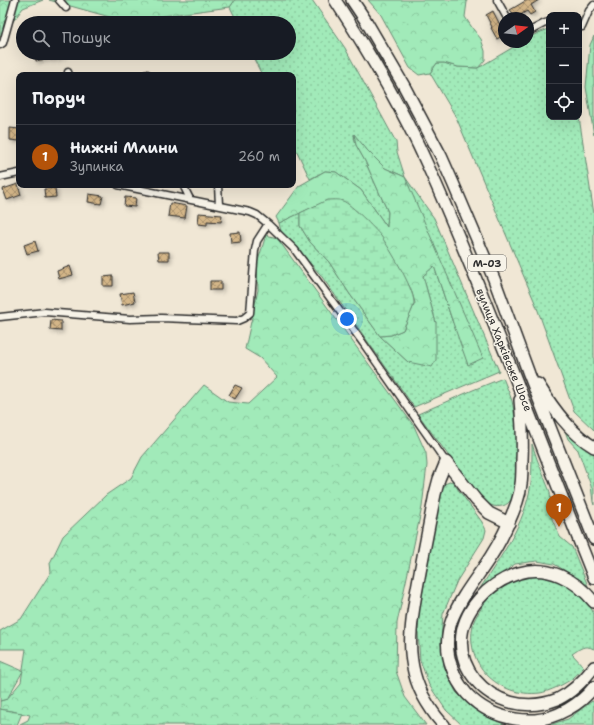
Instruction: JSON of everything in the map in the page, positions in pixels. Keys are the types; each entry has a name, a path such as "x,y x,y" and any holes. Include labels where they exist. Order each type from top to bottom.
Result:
{"highway":[{"name":"вулиця Харківське Шосе","path":"335,0 360,38 396,100 427,163 519,388 594,578"},
{"name":"вулиця Харківське Шосе","path":"352,0 404,86 441,156 470,220 494,279 529,374 593,533"},
{"path":"512,328 531,372 546,397 570,428 587,443 594,447"},
{"path":"519,388 523,432 522,480 518,501 498,544 460,602 451,620 447,639 449,662 457,681 472,700 480,706 508,718 523,720 550,717 561,713 580,702 592,689"},
{"path":"444,725 432,712 419,687 412,666 410,644 412,618 434,494 446,462 488,513 509,523"},
{"path":"594,602 579,586 563,576 544,571 532,570 523,572 502,580 489,589 475,603 466,619 461,644 462,654 468,672 474,681 490,695 506,704 515,706 533,707 551,702 566,694 586,678 594,667"}],"street":[{"path":"0,45 3,43 15,0"},
{"path":"59,0 66,8"},
{"path":"497,0 504,12"},
{"path":"582,27 589,11 594,5"},
{"path":"534,29 546,23"},
{"path":"0,177 16,174"},
{"path":"133,188 250,212 257,215 268,224 295,250 446,462"},
{"path":"184,188 190,199"},
{"path":"218,188 219,205"},
{"path":"0,316 45,312 130,319 161,318 237,320 244,318 250,313 257,241 268,224"}],"green space":[{"path":"0,0 43,0 23,8 0,39"},
{"path":"49,0 235,0 230,7 162,16 106,16"},
{"path":"235,0 312,0 345,48 396,142 397,152 405,177 385,168 354,135 356,145 365,161 388,212 387,227 361,190 336,172 325,171 310,179 296,149 296,72 260,72 254,60 296,60 296,16 234,16 230,7"},
{"path":"368,0 466,0 465,17 481,39 485,51 485,60 478,68 458,67 444,63 437,63 430,73 419,75 410,68 381,15"},
{"path":"546,30 546,120 579,120 594,214 594,430 574,411 536,305 456,117 430,73 437,63 444,63 458,67 478,68 512,48 534,48 534,35"},
{"path":"594,36 594,135 586,87 590,45"},
{"path":"354,134 385,168 405,177 483,358 468,365 434,266 423,276 436,323 436,360 432,367 408,362 380,336 391,335 403,330 415,303 411,289 380,236 350,206 313,207 279,223 276,217 299,186 325,171 336,172 361,190 387,227 388,212 365,161 356,145"},
{"path":"405,177 434,218 499,371 414,407 320,274 281,231 279,223 300,213 300,226 310,242 329,262 380,336 408,362 436,323 423,276 434,265"},
{"path":"327,200 341,200 347,203 381,236 395,259 410,287 414,302 403,330 391,335 380,336 329,262 310,242 300,226 300,213"},
{"path":"266,235 277,238 414,426 426,453 427,465 422,507 397,623 396,671 405,697 426,725 20,725 28,720 30,715 0,709 0,701 7,699 21,682 26,649 0,649 0,631 21,619 51,572 50,563 63,536 106,495 131,478 142,457 204,385 228,402 248,404 277,377 260,358 245,349 258,290 257,264"},
{"path":"503,378 511,398 514,411 518,463 516,487 513,496 507,504 498,507 491,505 476,493 418,414"},
{"path":"562,423 594,449 594,505 591,486 578,450 568,439"},
{"path":"532,444 550,492 552,519 560,537 572,547 588,586 554,564 537,561 515,564 479,590 511,540 523,513 531,483"},
{"path":"452,481 482,522 486,530 484,538 457,581 443,614 441,642 444,666 456,692 470,706 482,714 506,725 462,725 446,710 429,685 420,660 418,632 419,612 442,485"},
{"path":"539,574 569,584 589,604 594,614 594,649 585,647 572,654 584,667 570,680 557,687 540,693 525,693 510,690 497,683 487,675 479,664 473,651 472,636 476,617 485,602 497,589 507,581 518,576"},
{"path":"0,661 23,671 7,699 0,701"},
{"path":"592,701 594,702 594,725 549,725 568,719"},
{"path":"0,709 22,713 17,725 0,725"}],"building":[{"path":"527,0 539,0 531,5 534,13 527,11 511,12 510,10"},
{"path":"493,11 498,21 497,39 491,28 492,27 486,15"},
{"path":"10,128 16,129 16,141 10,140"},
{"path":"16,185 16,188 19,188 21,195 7,200 3,189"},
{"path":"55,188 56,197 45,198 44,189"},
{"path":"89,194 103,196 101,204 88,202"},
{"path":"125,197 136,198 135,207 124,206"},
{"path":"170,203 187,206 185,218 168,216"},
{"path":"199,213 222,215 221,222 207,221 207,225 198,224"},
{"path":"240,232 241,242 231,243 230,233"},
{"path":"35,241 38,251 27,254 24,245"},
{"path":"158,252 169,252 169,260 159,260"},
{"path":"70,266 73,275 59,279 57,271"},
{"path":"113,276 113,286 103,286 103,277"},
{"path":"210,281 221,281 221,290 210,290"},
{"path":"133,292 135,302 122,305 120,294"},
{"path":"51,320 61,321 61,331 50,330"},
{"path":"235,385 242,388 235,399 229,395"}],"place":[{"name":"Нижні Млини","path":"559,527"}]}
